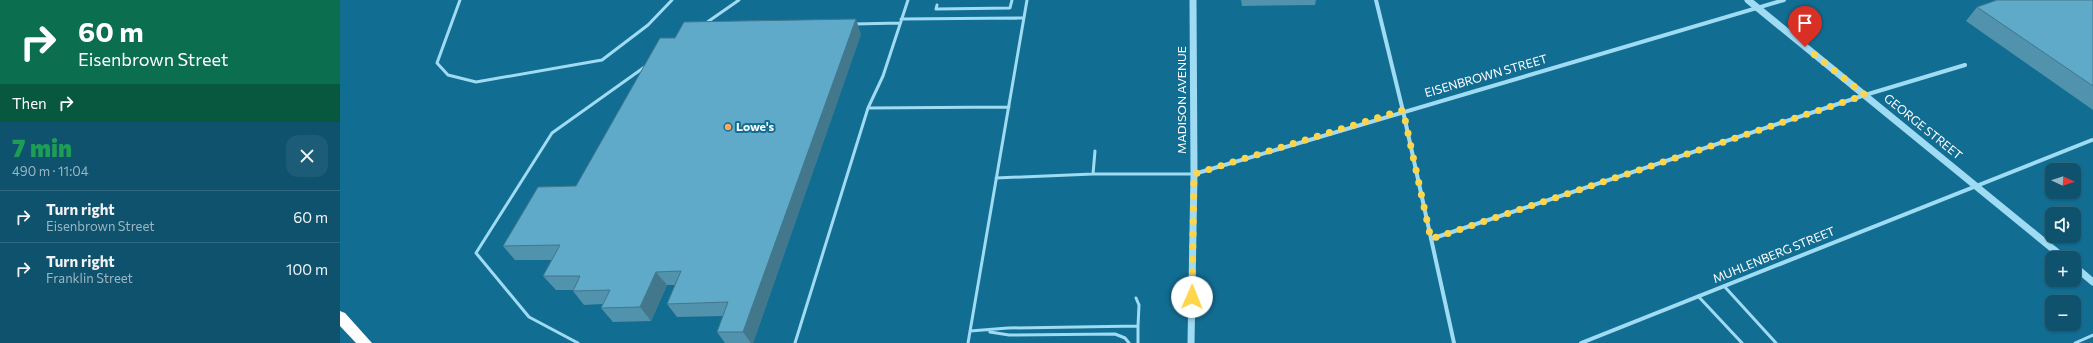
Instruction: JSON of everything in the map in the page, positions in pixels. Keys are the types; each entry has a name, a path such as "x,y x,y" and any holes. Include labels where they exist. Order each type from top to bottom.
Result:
{"highway":[{"path":"340,317 364,343"}],"street":[{"name":"MADISON AVENUE","path":"1191,343 1194,174 1193,0"},
{"path":"1376,0 1403,110 1454,343"},
{"name":"GEORGE STREET","path":"1748,0 2055,251"},
{"name":"EISENBROWN STREET","path":"1194,174 1403,110 1784,0"},
{"path":"1431,239 1865,95 1965,65"},
{"name":"MUHLENBERG STREET","path":"1581,343 1589,342 1698,296 1975,185 2092,140"},
{"path":"2081,272 2093,282"}],"lane":[{"path":"460,0 437,63 440,70 448,75 461,80 476,82 602,60 648,25 672,0"},
{"path":"711,25 703,26 739,0"},
{"path":"795,343 868,108 883,76 908,0"},
{"path":"938,5 936,9 1010,8 1012,0"},
{"path":"968,343 1027,0"},
{"path":"975,9 976,4"},
{"path":"992,8 993,4"},
{"path":"949,9 950,5"},
{"path":"963,9 964,5"},
{"path":"984,18 986,8"},
{"path":"853,24 984,18 1024,18"},
{"path":"578,343 529,317 476,253 552,133 648,64"},
{"path":"868,108 1009,107"},
{"path":"1093,174 1096,151"},
{"path":"996,178 1093,174 1194,174"},
{"path":"1724,286 1776,343"},
{"path":"1698,296 1742,343"},
{"path":"1136,298 1139,305 1138,343"},
{"path":"970,331 986,331 1008,328 1138,326"},
{"path":"986,331 1009,335 1115,334 1125,338 1129,343"},
{"path":"2075,343 2093,335"}],"building":[{"path":"1997,0 2093,0 2093,86 1977,7"},
{"name":"Lowe's","path":"856,19 743,332 717,332 728,302 667,304 681,271 656,272 640,307 601,308 610,290 573,291 580,276 543,276 560,245 503,246 538,187 576,186 660,38 675,38 684,22"}],"place":[{"name":"Lowe's","path":"728,127"}],"route":[{"path":"1192,297 1194,174 1403,110 1431,239 1845,103 1865,95 1805,47"}]}
